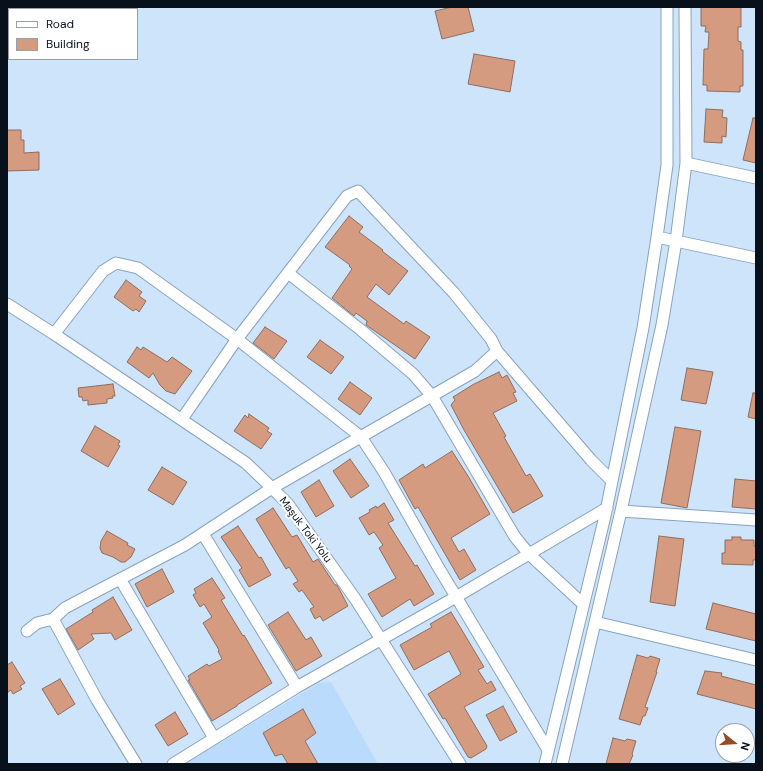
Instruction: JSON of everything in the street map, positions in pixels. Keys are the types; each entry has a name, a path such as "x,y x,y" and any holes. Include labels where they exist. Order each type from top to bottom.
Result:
{"street":[{"path":"545,764 607,508 643,328 667,165 667,7"},
{"path":"562,764 621,511 662,325 676,241 686,164 685,7"},
{"path":"686,164 756,178"},
{"path":"182,420 237,340 347,196 358,191 454,293 491,339 498,351 591,460 612,481"},
{"path":"657,237 756,258"},
{"path":"54,334 102,271 116,263 138,268 237,340 361,437 384,472 456,597 548,750"},
{"path":"288,273 361,330 407,370 432,396 515,537 529,554 583,604"},
{"name":"Maşuk Toki Yolu","path":"7,304 246,463 288,504 356,600 460,764"},
{"path":"27,631 37,623 53,618 65,608 185,545 272,488 475,371 498,351"},
{"path":"173,764 297,687 382,640 607,508"},
{"path":"621,511 756,520"},
{"path":"203,534 297,687"},
{"path":"120,579 214,738"},
{"path":"53,618 97,700 136,764"},
{"path":"595,622 756,660"}],"shaded area":[{"path":"331,682 378,764 185,764 319,683"}],"building":[{"path":"452,7 468,7 474,31 442,39 435,11"},
{"path":"701,7 741,7 741,27 738,27 738,41 741,42 741,50 743,50 743,86 740,86 740,92 707,91 707,85 703,85 704,49 708,49 709,32 705,32 706,26 701,26"},
{"path":"474,54 515,61 510,92 468,84"},
{"path":"706,109 723,110 722,117 727,118 726,137 722,136 722,143 704,142"},
{"path":"753,118 756,118 756,163 743,160"},
{"path":"7,130 21,130 21,140 24,140 24,153 39,152 39,170 7,171"},
{"path":"349,216 363,227 359,232 408,271 389,295 376,284 367,297 404,324 406,321 430,337 415,359 366,325 367,321 356,313 354,316 332,298 352,269 349,266 350,265 325,247"},
{"path":"126,280 142,292 139,296 146,301 139,312 136,309 133,311 114,297"},
{"path":"265,327 287,341 274,359 253,343"},
{"path":"320,340 344,357 331,374 307,357"},
{"path":"137,347 141,350 143,347 167,362 172,357 192,371 175,394 166,391 160,385 153,373 149,378 127,362"},
{"path":"687,368 713,372 706,404 681,400"},
{"path":"499,372 502,378 507,375 516,392 513,393 517,401 493,413 506,436 504,437 526,476 530,474 543,496 513,513 451,405 455,400 453,397 474,384"},
{"path":"350,382 372,398 360,415 338,399"},
{"path":"113,384 115,396 107,399 107,403 88,405 88,400 83,401 82,397 79,397 78,388"},
{"path":"753,393 756,393 756,419 748,417"},
{"path":"249,414 269,428 267,431 272,434 261,449 234,431 245,415 248,418"},
{"path":"95,426 120,441 118,445 120,446 108,467 81,451"},
{"path":"675,427 701,431 687,508 661,503"},
{"path":"452,451 490,514 451,538 459,552 464,549 476,570 460,580 418,507 415,509 399,480 423,464 425,468"},
{"path":"350,459 369,486 351,498 333,471"},
{"path":"162,467 187,482 173,505 148,490"},
{"path":"735,479 756,481 756,509 732,507"},
{"path":"319,480 334,506 316,517 301,492"},
{"path":"384,503 394,520 388,523 415,566 417,565 434,594 414,606 410,599 382,617 368,594 396,578 379,548 383,545 374,532 369,535 359,518 370,512 369,510 376,506 377,508"},
{"path":"273,508 292,537 297,535 313,562 318,559 335,585 337,585 348,606 323,621 320,616 315,619 310,609 314,607 302,590 299,592 293,584 298,581 289,567 286,569 256,519"},
{"path":"238,526 259,558 261,557 271,575 249,587 239,570 242,568 221,537"},
{"path":"107,531 128,543 127,545 135,549 131,557 125,562 121,562 102,553 100,548 101,541"},
{"path":"659,536 684,539 675,606 650,602"},
{"path":"732,537 741,537 741,540 754,540 754,546 756,546 756,560 753,560 753,565 722,564 722,553 725,553 725,540 732,540"},
{"path":"162,569 174,592 147,607 135,584"},
{"path":"212,578 225,598 221,600 243,636 244,635 272,683 212,721 188,680 190,680 188,676 207,664 209,666 222,659 218,651 219,650 203,623 212,617 204,604 200,607 193,595 196,593 194,589"},
{"path":"113,597 132,630 115,640 111,633 91,634 94,639 78,650 66,629"},
{"path":"713,603 756,614 756,641 706,629"},
{"path":"288,612 306,640 311,637 322,656 296,671 268,625"},
{"path":"451,612 484,667 478,670 487,684 491,681 496,690 464,707 487,746 486,749 471,758 468,757 445,718 443,719 428,694 461,674 449,651 414,670 400,645 432,627 430,624"},
{"path":"637,655 648,658 650,656 660,659 645,707 648,708 640,725 619,719"},
{"path":"12,662 25,683 20,686 22,689 13,694 11,690 7,693 7,665"},
{"path":"705,671 722,673 721,676 756,685 756,709 697,694"},
{"path":"60,679 75,704 58,715 42,689"},
{"path":"503,706 517,732 500,741 486,715"},
{"path":"303,709 316,733 305,741 318,764 288,764 282,754 275,756 263,733"},
{"path":"175,712 188,734 168,746 155,725"},
{"path":"613,738 625,741 627,739 636,741 633,755 629,764 606,764"}]}
